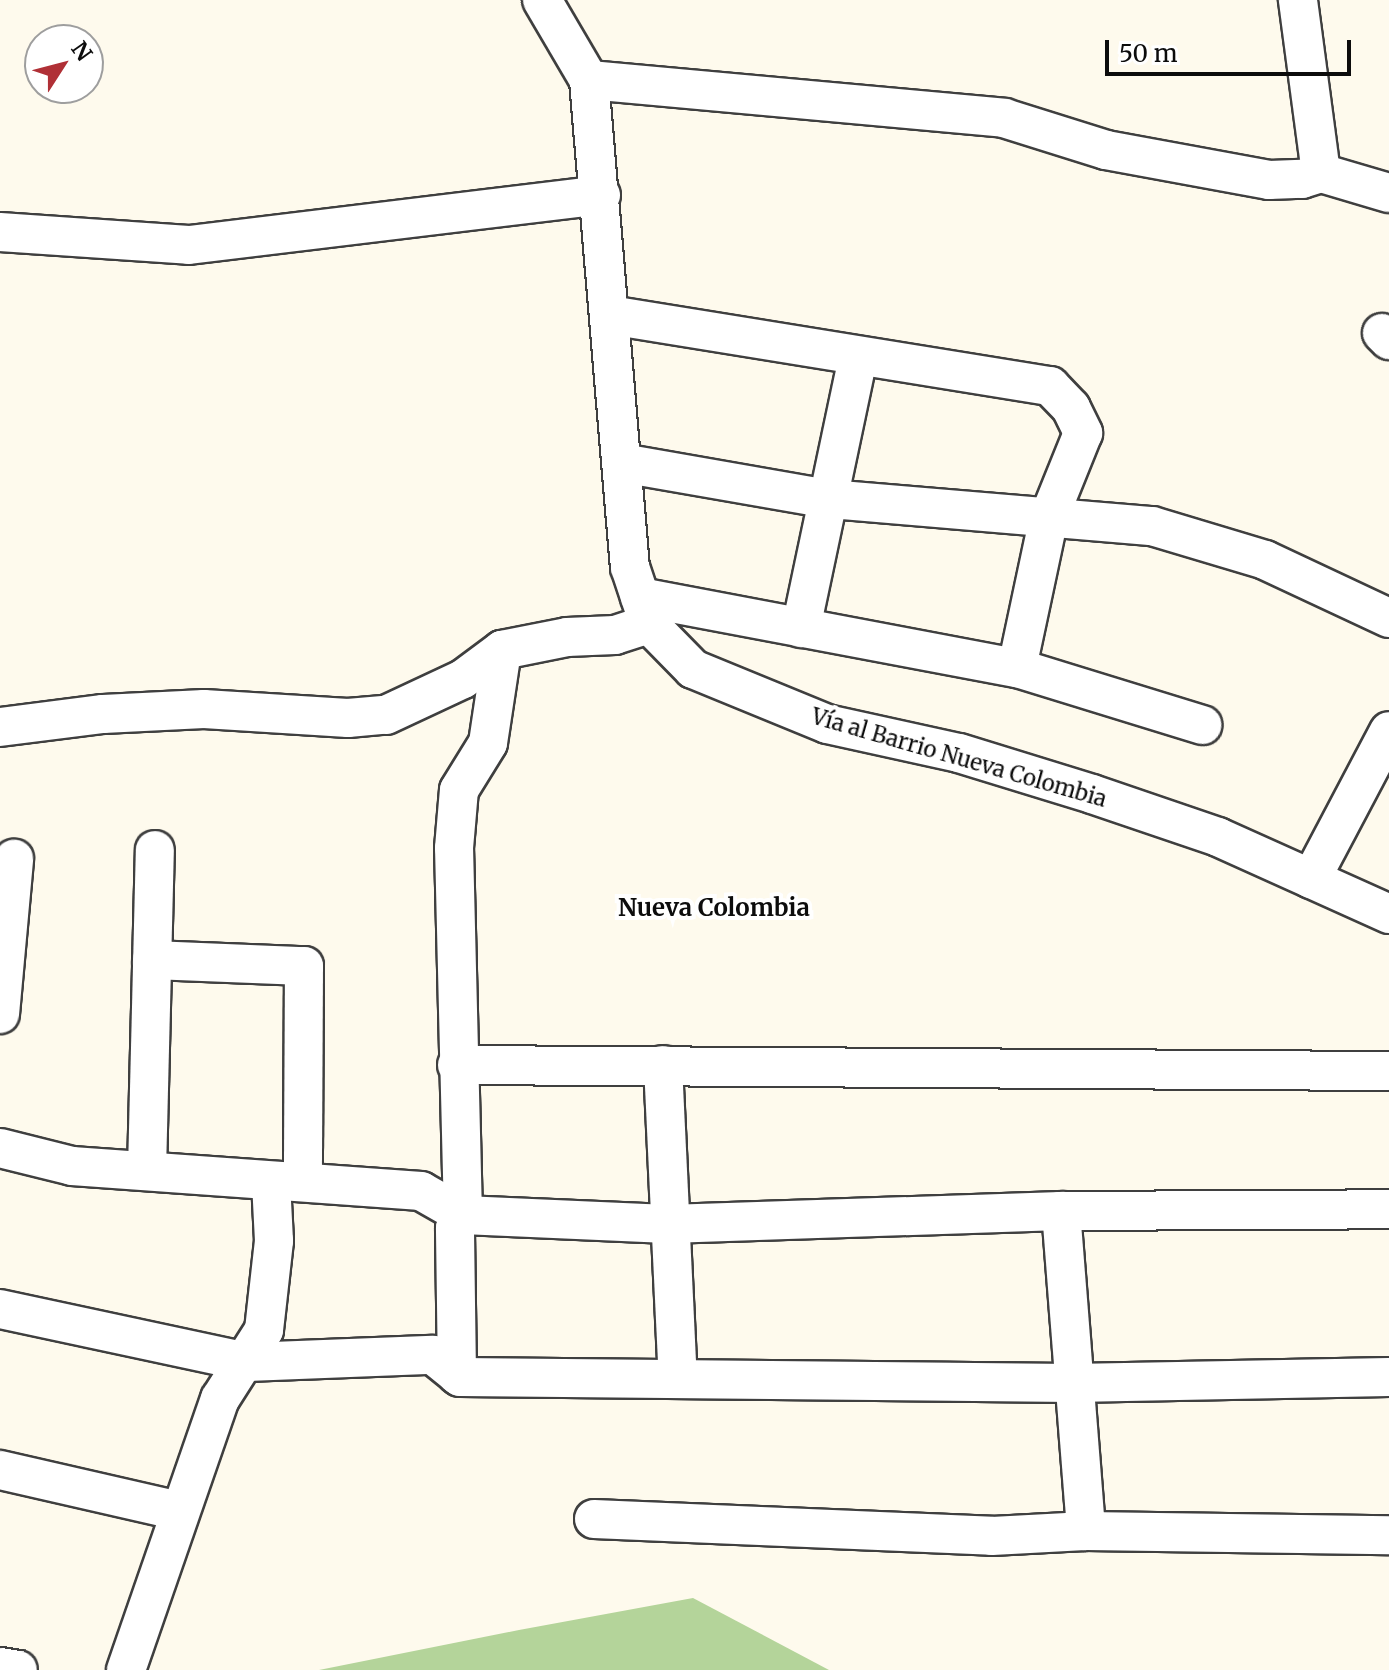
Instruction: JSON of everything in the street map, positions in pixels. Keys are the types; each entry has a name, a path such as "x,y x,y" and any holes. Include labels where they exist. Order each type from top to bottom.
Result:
{"street":[{"name":"Vía al Barrio Nueva Colombia","path":"542,0 589,80 630,567 644,611 693,669 827,724 959,753 1218,837 1389,914"},
{"path":"1298,0 1321,173"},
{"path":"589,80 1004,118 1106,150 1269,180 1321,173 1389,193"},
{"path":"0,232 189,245 601,195"},
{"path":"610,315 1050,386 1071,408 1083,433 1049,517 1017,668"},
{"path":"801,628 858,357"},
{"path":"622,463 829,499 1152,526 1251,555 1389,618"},
{"path":"0,727 103,714 204,709 348,718 386,715 463,679 502,650 567,637 615,635 644,611 801,628 1017,668 1202,725"},
{"path":"457,1375 455,1228 463,1215 454,848 459,790 488,743 502,650"},
{"path":"1311,879 1389,731"},
{"path":"147,1171 155,850"},
{"path":"0,1014 14,859"},
{"path":"126,1670 220,1399 247,1362 264,1330 274,1241 287,1182 304,966 152,960"},
{"path":"457,1065 1389,1071"},
{"path":"663,1065 668,1224 678,1379"},
{"path":"0,1148 72,1166 421,1191 463,1215 668,1224 1061,1211 1389,1209"},
{"path":"1061,1211 1086,1531"},
{"path":"0,1309 247,1362 433,1355 457,1375 1073,1383 1389,1377"},
{"path":"0,1470 179,1511"},
{"path":"594,1519 992,1536 1086,1531 1389,1535"},
{"path":"0,1667 18,1670"}],"green space":[{"path":"693,1598 829,1670 319,1670 519,1630"}],"district":[{"name":"Nueva Colombia","path":"714,908"}]}
